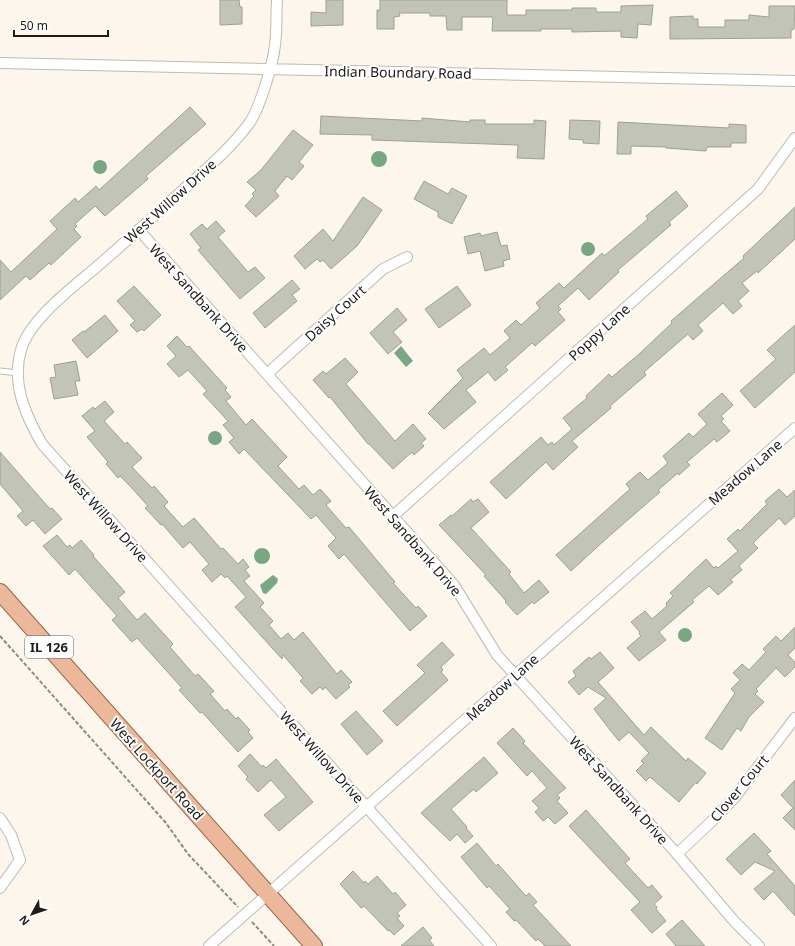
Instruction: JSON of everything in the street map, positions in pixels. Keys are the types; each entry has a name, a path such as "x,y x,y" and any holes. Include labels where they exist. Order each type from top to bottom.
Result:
{"main road":[{"name":"West Lockport Road","path":"0,592 314,946"}],"street":[{"name":"West Willow Drive","path":"276,0 275,45 260,100 249,124 227,150 139,230 53,304 34,326 21,349 18,372 20,398 29,421 42,444 491,946"},
{"name":"Indian Boundary Road","path":"0,63 795,81"},
{"name":"Poppy Lane","path":"393,516 758,189 795,138"},
{"name":"West Sandbank Drive","path":"139,230 454,584 497,655 677,854 734,922 759,946"},
{"name":"Daisy Court","path":"266,374 383,269 407,257"},
{"name":"Meadow Lane","path":"209,946 795,428"},
{"name":"Clover Court","path":"677,854 735,797 795,718"},
{"path":"0,818 11,835 20,860 0,888"}],"lane":[{"path":"0,371 18,372"}],"path":[{"path":"0,636 166,823 188,854 236,904"},
{"path":"254,924 274,946"}],"shaded area":[{"path":"379,151 385,153 387,159 385,165 379,167 373,165 371,159 373,153"},
{"path":"97,160 103,160 107,164 107,170 103,174 97,174 93,170 93,164"},
{"path":"585,242 591,242 595,246 595,252 591,256 585,256 581,252 581,246"},
{"path":"401,346 413,361 406,367 394,353"},
{"path":"215,431 220,433 222,438 220,443 215,445 210,443 208,438 210,433"},
{"path":"262,548 268,550 270,556 268,562 262,564 256,562 254,556 256,550"},
{"path":"273,575 278,579 277,583 266,594 263,593 260,585"},
{"path":"682,628 688,628 692,632 692,638 688,642 682,642 678,638 678,632"}],"building":[{"path":"220,0 239,0 240,7 242,7 242,24 220,25"},
{"path":"326,0 343,0 343,25 311,26 311,12 326,13"},
{"path":"380,0 507,0 507,15 526,15 526,10 572,10 572,8 596,8 596,12 621,12 621,6 653,5 651,25 638,24 637,38 621,37 621,31 572,32 572,29 541,29 541,31 492,31 493,17 462,17 462,30 447,30 446,16 430,16 430,13 399,13 400,16 394,17 394,29 377,29 377,10 380,10"},
{"path":"769,6 795,6 794,29 791,30 791,38 670,39 670,17 693,16 693,19 698,19 698,27 725,27 725,20 749,20 749,15 769,17"},
{"path":"190,107 206,124 146,176 148,179 105,216 95,206 75,224 77,226 74,229 81,237 51,265 49,263 30,280 26,276 0,300 0,260 11,272 57,229 50,221 75,198 78,202 96,186 99,190"},
{"path":"321,116 422,121 422,118 470,122 470,120 485,120 485,124 534,124 534,120 546,121 544,159 517,158 518,145 372,140 372,135 320,134"},
{"path":"570,120 600,121 599,144 583,143 583,140 569,139"},
{"path":"618,122 729,128 729,124 746,125 746,143 731,143 731,147 707,147 706,151 666,147 631,146 631,154 617,154"},
{"path":"293,130 313,145 299,162 304,166 292,180 287,176 275,191 279,196 256,217 245,206 254,196 252,194 256,190 247,182 261,170"},
{"path":"424,181 448,194 452,188 467,196 452,224 438,217 438,212 414,199"},
{"path":"676,191 688,206 669,222 671,225 618,270 619,272 589,300 578,288 558,306 561,309 558,312 565,320 535,346 532,343 505,367 508,370 495,381 488,372 466,390 476,402 444,429 428,413 463,378 457,370 484,348 490,355 510,338 504,331 516,320 521,325 540,308 536,303 559,283 564,288 602,253 604,256 648,219 646,216"},
{"path":"363,197 382,210 357,246 331,269 323,260 320,262 317,259 305,269 294,256 323,229 333,241"},
{"path":"795,207 795,239 758,273 757,271 742,283 749,291 738,301 742,306 733,314 723,303 698,325 703,331 693,340 688,334 644,372 646,375 610,406 611,408 572,441 578,447 553,470 546,462 506,499 490,482 541,437 548,445 552,442 554,445 572,429 563,418 587,398 586,396 609,374 612,377 638,355 672,323 671,321 744,258 743,256"},
{"path":"216,221 225,231 218,237 248,272 255,267 265,278 240,299 198,250 201,248 190,234 202,224 207,229"},
{"path":"497,232 501,246 507,245 510,259 503,261 504,266 485,271 480,251 468,254 464,237 480,233 481,236"},
{"path":"292,280 300,289 292,295 297,301 265,328 253,313"},
{"path":"134,286 161,315 144,331 142,329 137,332 130,325 135,321 117,301"},
{"path":"457,286 471,305 439,328 425,309"},
{"path":"397,308 407,320 393,332 402,342 388,354 370,333"},
{"path":"105,315 118,331 87,358 72,340"},
{"path":"795,325 795,372 755,408 740,391 776,359 767,350"},
{"path":"177,336 187,347 189,346 227,388 225,390 231,397 226,401 246,425 252,419 287,457 278,466 299,489 304,485 313,495 320,489 331,501 326,505 346,528 349,527 395,582 393,583 416,608 418,606 427,616 410,631 344,554 339,559 328,546 336,538 316,515 311,519 244,449 239,454 229,442 234,438 223,425 228,421 203,394 207,391 188,370 179,377 167,364 176,356 167,346"},
{"path":"345,358 358,372 346,384 395,441 413,424 426,439 421,443 424,446 414,455 412,452 393,469 368,444 330,397 329,398 313,380 323,371 326,374"},
{"path":"76,361 80,381 75,381 78,395 54,399 50,378 56,377 54,365"},
{"path":"722,393 733,405 721,416 724,419 721,421 730,431 717,442 714,439 687,462 690,465 658,490 660,492 571,571 556,555 630,489 626,484 640,472 648,480 668,463 663,456 689,433 693,437 707,424 698,414"},
{"path":"105,401 114,412 104,421 125,444 127,442 142,458 132,467 152,488 154,486 168,502 164,506 183,527 194,518 221,549 223,548 238,564 243,559 249,567 245,570 250,576 244,581 264,603 260,607 273,621 269,625 281,639 288,633 294,640 303,632 337,674 341,670 352,682 348,685 350,687 336,699 325,687 323,690 320,687 312,694 300,681 303,678 283,655 282,659 235,607 246,597 227,576 225,578 221,574 212,582 202,570 209,564 190,542 183,548 162,524 161,525 145,508 148,506 130,486 120,476 118,478 106,464 108,462 87,437 95,431 82,416 93,407 95,409"},
{"path":"0,452 50,509 52,508 62,519 45,534 33,520 26,526 17,516 23,511 0,484"},
{"path":"779,489 787,497 795,490 795,516 785,525 779,518 753,543 758,548 739,566 742,570 730,580 733,582 718,595 709,586 692,600 694,602 659,632 666,640 639,661 627,648 641,636 639,634 640,632 631,622 645,611 652,619 667,606 666,603 673,596 670,593 706,559 714,568 716,566 718,568 738,551 727,539 738,529 740,531 767,504 765,501"},
{"path":"471,499 473,502 478,499 489,512 471,528 511,572 509,574 524,593 539,580 549,592 534,604 532,602 517,615 484,576 486,575 439,525 451,515 452,516"},
{"path":"57,535 67,547 70,545 72,548 81,540 125,592 118,598 137,620 145,613 173,644 170,647 195,676 198,674 214,691 210,694 225,711 227,709 236,719 238,717 250,730 248,732 253,738 238,752 202,712 200,713 179,690 182,688 137,638 132,642 112,620 117,616 75,569 69,575 43,546"},
{"path":"795,627 795,648 788,655 795,662 795,667 785,677 776,668 756,689 758,691 755,694 764,702 749,717 741,731 737,728 722,750 705,738 735,693 731,689 740,680 733,673 742,664 749,670 766,652 763,649 776,636 781,641"},
{"path":"442,642 454,655 441,667 443,670 441,672 448,680 397,726 383,711 425,673 417,665"},
{"path":"600,652 614,668 598,682 644,735 651,727 686,761 688,758 706,773 679,802 650,777 646,781 636,771 644,763 641,761 649,753 629,732 619,741 610,730 594,709 606,698 588,687 579,695 568,682 576,676 573,671 589,657 591,659"},
{"path":"356,711 383,741 367,755 341,724"},
{"path":"513,728 525,741 523,743 566,788 557,795 560,798 557,801 568,813 555,824 548,817 543,821 535,812 539,808 532,801 547,788 532,771 527,776 497,743"},
{"path":"250,754 262,767 263,765 266,768 276,759 313,802 279,831 264,815 286,797 271,780 258,792 246,779 248,777 238,766"},
{"path":"484,757 498,773 476,792 474,789 451,809 473,836 465,843 457,834 450,841 421,813"},
{"path":"795,780 795,830 783,818 793,808 781,795"},
{"path":"586,810 630,859 625,863 648,888 652,885 662,897 654,904 657,907 656,909 666,921 652,933 631,910 640,902 569,826"},
{"path":"754,833 771,851 767,854 795,886 795,916 773,891 764,900 754,889 775,871 755,862 741,875 726,859"},
{"path":"477,843 496,866 498,864 526,896 529,893 537,902 533,905 571,946 545,946 538,939 536,941 516,920 514,921 506,912 510,909 489,886 487,888 461,857"},
{"path":"353,871 364,883 365,881 368,884 377,876 393,894 395,892 406,905 397,913 400,916 397,918 404,926 394,935 389,930 388,931 364,906 361,908 340,884"},
{"path":"682,920 705,946 676,946 666,934"},
{"path":"423,927 432,938 429,940 434,946 401,946"}]}
